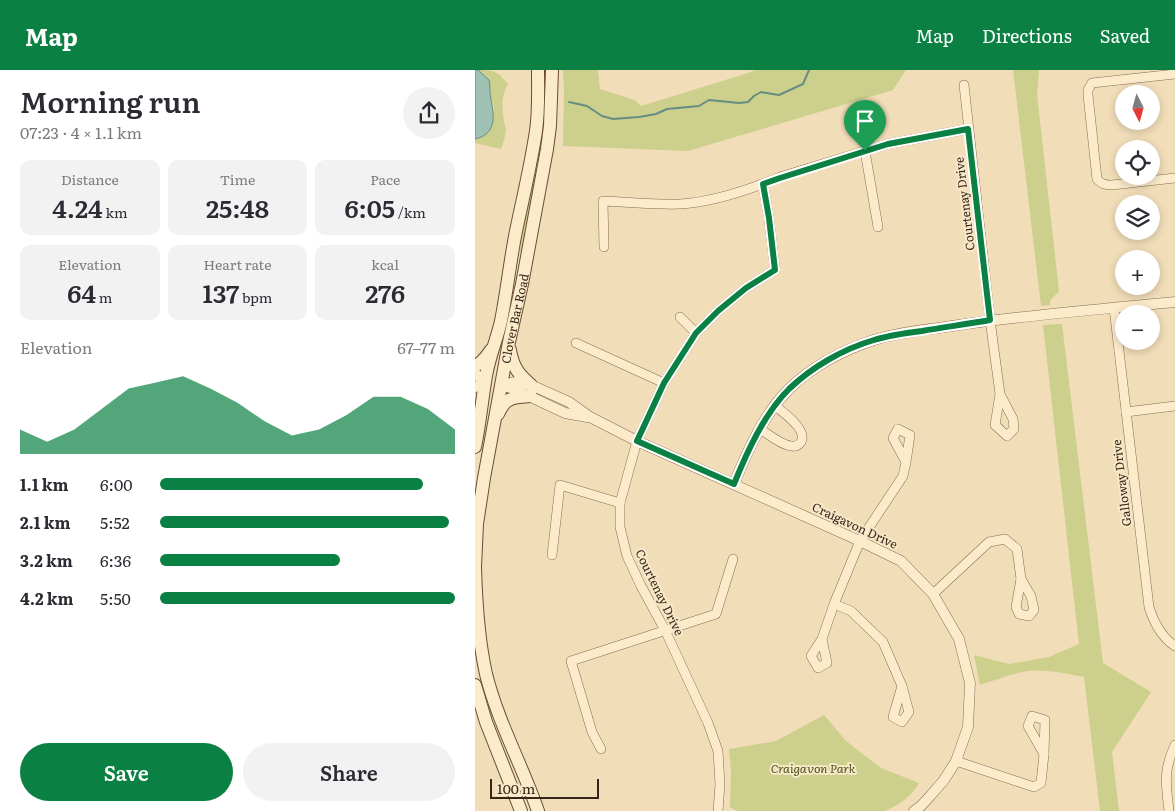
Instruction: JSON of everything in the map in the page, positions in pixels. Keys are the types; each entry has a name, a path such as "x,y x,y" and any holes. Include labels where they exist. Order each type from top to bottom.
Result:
{"main road":[{"name":"Clover Bar Road","path":"490,384 496,341 536,129 539,92 538,70"},
{"name":"Clover Bar Road","path":"490,384 501,365 509,342 522,284 546,156 550,126 552,70"},
{"path":"475,366 485,358 496,341"},
{"path":"494,423 504,402 531,390 512,361 509,342"},
{"path":"490,384 494,402 494,423 477,524 475,567 479,637 487,675 507,736 538,811"},
{"path":"475,447 490,384"},
{"path":"475,407 480,424"},
{"path":"475,685 486,722 521,811"},
{"path":"511,811 516,796"}],"street":[{"path":"1175,74 1092,83 1088,90 1088,95 1097,179 1100,182 1105,185 1112,185 1175,178"},
{"name":"Courtenay Drive","path":"964,85 1000,394"},
{"path":"604,247 603,201 681,204 712,199 888,144 968,129"},
{"path":"865,151 878,227"},
{"name":"Courtenay Drive","path":"718,811 720,784 718,751 708,723 665,630 627,556 619,527 620,503 637,441 664,383 696,333 718,311 746,288 775,270 763,184"},
{"path":"734,484 750,446 775,406 788,390 802,377 824,362 848,350 874,340 901,334 990,320 1175,302"},
{"name":"Galloway Drive","path":"1114,308 1149,607 1157,628 1175,646"},
{"path":"681,316 696,333"},
{"path":"576,343 664,383"},
{"path":"475,374 490,384"},
{"name":"Craigavon Drive","path":"490,384 516,382 531,390 569,402 590,417 637,441 901,560 933,594 959,639 970,683 968,727 956,761 944,780 921,806 914,811"},
{"path":"760,429 788,446 795,447 800,444 803,438 800,430 788,416 775,406"},
{"path":"1126,412 1175,406"},
{"path":"822,639 860,540 903,476 906,462"},
{"path":"552,555 560,485 620,503"},
{"path":"933,594 989,542 1005,539 1017,549 1021,579"},
{"path":"601,749 592,732 571,661 716,614 733,559"},
{"path":"834,604 851,611 883,642 902,686"},
{"path":"1169,811 1165,775 1169,758 1175,745"},
{"path":"956,761 1034,787 1041,783 1044,754"}],"green space":[{"path":"478,70 495,72 508,84 503,97 506,129 501,149 475,143 475,139 479,138 494,109 489,80"},
{"path":"563,70 598,70 600,89 635,100 641,106 755,70 906,70 893,90 688,151 563,146"},
{"path":"1013,70 1039,70 1037,94 1059,291 1050,301 1050,305 1041,306"},
{"path":"543,103 544,122 541,151 522,252 520,252 522,230"},
{"path":"1062,324 1103,663 1151,692 1112,752 1119,811 1100,811 1084,677 1051,671 1026,671 980,685 974,655 1009,664 1049,657 1079,644 1043,325"},
{"name":"Craigavon Park","path":"824,715 846,741 881,768 919,783 909,796 885,811 740,811 730,807 731,770 729,749 776,741"}],"shaded area":[{"path":"475,70 478,70 489,80 493,120 489,132 475,139"}],"waterway":[{"path":"569,102 587,106 602,116 613,119 639,117 656,114 667,109 699,106 709,100 739,103 748,102 761,92 779,95 803,84 809,70"}],"route":[{"path":"968,129 990,320 874,340 824,362 802,377 775,406 750,446 734,484 637,441 664,383 696,333 718,311 746,288 775,270 763,184 865,151 888,144 968,129"}]}
